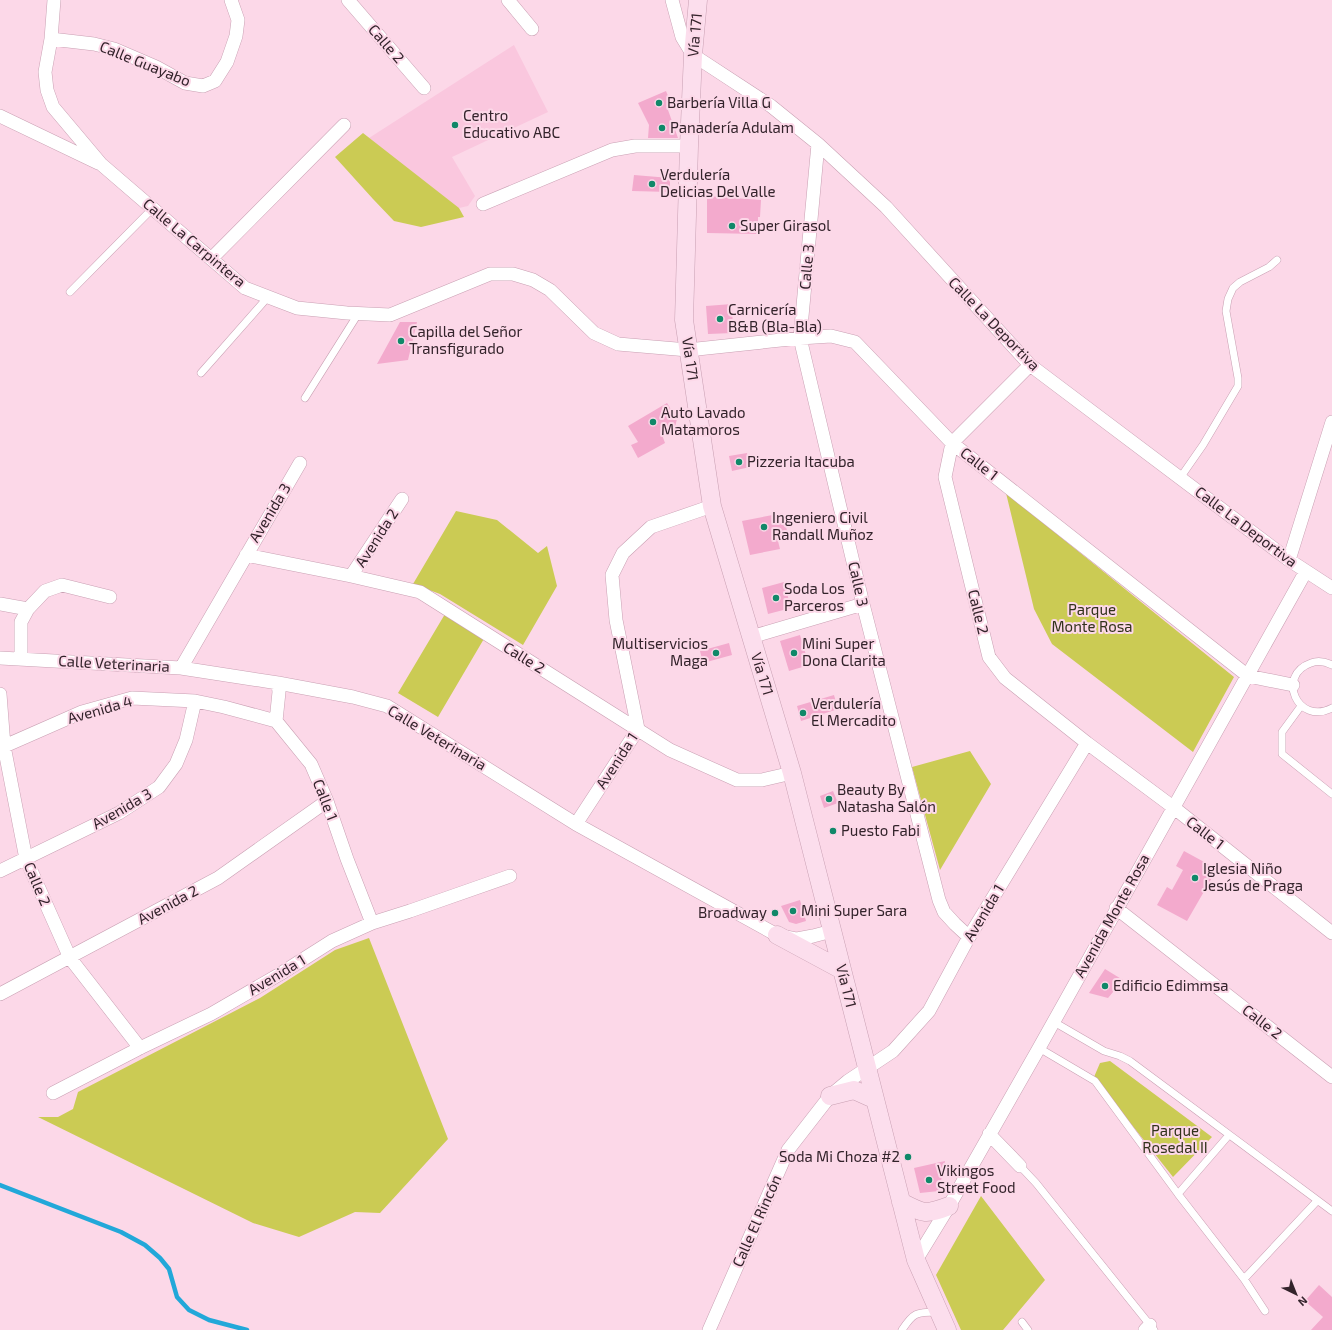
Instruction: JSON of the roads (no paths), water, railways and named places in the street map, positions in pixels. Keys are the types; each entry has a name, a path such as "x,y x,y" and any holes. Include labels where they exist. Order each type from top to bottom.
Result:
{"main road":[{"name":"Vía 171","path":"698,0 693,55 689,146 684,320 712,506 792,773 916,1260 947,1330"},
{"path":"777,935 842,970"},
{"path":"830,1096 854,1090 874,1098"},
{"path":"901,1202 918,1211 931,1212 949,1206"}],"street":[{"name":"Calle La Carpintera","path":"54,0 51,39 45,72 47,90 53,107 101,164 245,288 297,308 358,314 390,315 490,274 513,274 533,280 550,290 594,333 618,344 688,350"},
{"name":"Calle Guayabo","path":"51,39 94,44 114,49 186,83 203,86 215,81 227,62 236,36 238,20 231,0"},
{"name":"Calle 2","path":"348,0 424,88"},
{"path":"508,0 532,29"},
{"path":"665,0 676,18"},
{"path":"672,0 682,37 693,55"},
{"name":"Calle La Deportiva","path":"693,55 771,106 818,144 886,207 1030,364 1289,560 1332,588"},
{"path":"0,116 101,164"},
{"path":"212,258 344,125"},
{"name":"Calle 3","path":"818,144 800,338 863,604 939,900 944,912 969,937"},
{"path":"482,204 612,150 635,146 689,146"},
{"name":"Calle 1","path":"688,350 831,336 855,342 952,442 1248,676"},
{"path":"952,442 1030,364"},
{"path":"1289,560 1332,422"},
{"name":"Calle 2","path":"952,442 945,477 989,657 1006,678 1087,743 1173,807"},
{"path":"1321,456 1332,447"},
{"name":"Avenida 3","path":"181,668 300,462"},
{"name":"Avenida 2","path":"351,576 402,500"},
{"name":"Avenida 1","path":"576,824 638,729 616,620 612,575 623,553 651,527 712,506"},
{"name":"Calle 2","path":"246,555 351,576 420,592 670,750 736,780 762,780 792,773"},
{"name":"Avenida Monte Rosa","path":"916,1260 949,1206 1054,1022 1116,908 1306,571"},
{"path":"21,659 21,622 28,609 45,591 62,585 110,597"},
{"path":"0,604 28,609"},
{"path":"751,637 863,604"},
{"name":"Calle Veterinaria","path":"0,658 181,668 278,683 353,697 387,706 576,824 777,935 797,938 832,931"},
{"path":"1248,676 1293,685"},
{"path":"276,721 279,692 278,683"},
{"name":"Calle 2","path":"0,694 2,747 26,859 70,958 140,1048"},
{"name":"Avenida 4","path":"2,747 82,712 132,698 195,701 276,721"},
{"name":"Avenida 3","path":"0,871 119,813 159,787 176,764 186,740 195,701"},
{"name":"Calle 1","path":"276,721 311,764 327,801 347,859 372,923"},
{"name":"Avenida 1","path":"866,1068 893,1051 929,1011 969,937 1087,743"},
{"name":"Avenida 2","path":"0,994 218,878 327,801"},
{"name":"Calle 1","path":"1173,807 1332,933"},
{"name":"Avenida 1","path":"53,1093 140,1048 211,1014 280,974 332,941 372,923 410,912 510,876"},
{"name":"Calle 2","path":"1116,908 1332,1077"},
{"name":"Calle El Rincón","path":"709,1330 788,1150 830,1096 866,1068"},
{"path":"989,1134 1020,1166"}],"lane":[{"path":"70,292 153,208"},
{"path":"1180,478 1203,445 1238,386 1238,378 1226,311 1228,299 1233,288 1240,282 1269,267 1278,260"},
{"path":"201,373 268,297"},
{"path":"305,398 358,314"},
{"path":"1332,665 1322,661 1305,665 1296,674 1293,685 1294,694 1301,706 1308,711 1318,713 1332,708"},
{"path":"1301,706 1282,732 1282,754 1332,794"},
{"path":"1054,1022 1104,1051 1130,1061 1332,1211"},
{"path":"1039,1048 1095,1081 1178,1194 1244,1279 1265,1311"},
{"path":"1178,1194 1229,1135"},
{"path":"1020,1166 1036,1183 1150,1328"},
{"path":"1244,1279 1317,1201"},
{"path":"902,1330 910,1318 917,1313 939,1312"},
{"path":"1022,1322 1028,1330"}],"waterway":[{"path":"0,1185 121,1232 145,1245 160,1258 169,1269 177,1297 189,1310 209,1320 247,1330"}],"place":[{"name":"Barbería Villa G","path":"659,103"},
{"name":"Centro Educativo ABC","path":"455,125"},
{"name":"Panadería Adulam","path":"662,128"},
{"name":"Verdulería Delicias Del Valle","path":"652,184"},
{"name":"Super Girasol","path":"732,226"},
{"name":"Carnicería B&B (Bla-Bla)","path":"720,319"},
{"name":"Capilla del Señor Transfigurado","path":"401,341"},
{"name":"Auto Lavado Matamoros","path":"653,422"},
{"name":"Pizzeria Itacuba","path":"739,462"},
{"name":"Ingeniero Civil Randall Muñoz","path":"764,527"},
{"name":"Soda Los Parceros","path":"776,598"},
{"name":"Multiservicios Maga","path":"716,653"},
{"name":"Mini Super Dona Clarita","path":"794,653"},
{"name":"Verdulería El Mercadito","path":"803,713"},
{"name":"Beauty By Natasha Salón","path":"829,799"},
{"name":"Puesto Fabi","path":"833,831"},
{"name":"Iglesia Niño Jesús de Praga","path":"1195,878"},
{"name":"Mini Super Sara","path":"793,911"},
{"name":"Broadway","path":"775,913"},
{"name":"Edificio Edimmsa","path":"1105,986"},
{"name":"Soda Mi Choza #2","path":"908,1157"},
{"name":"Vikingos Street Food","path":"929,1180"}],"park label":[{"name":"Parque Monte Rosa","path":"1092,618"},
{"name":"Parque Rosedal II","path":"1175,1140"}]}
